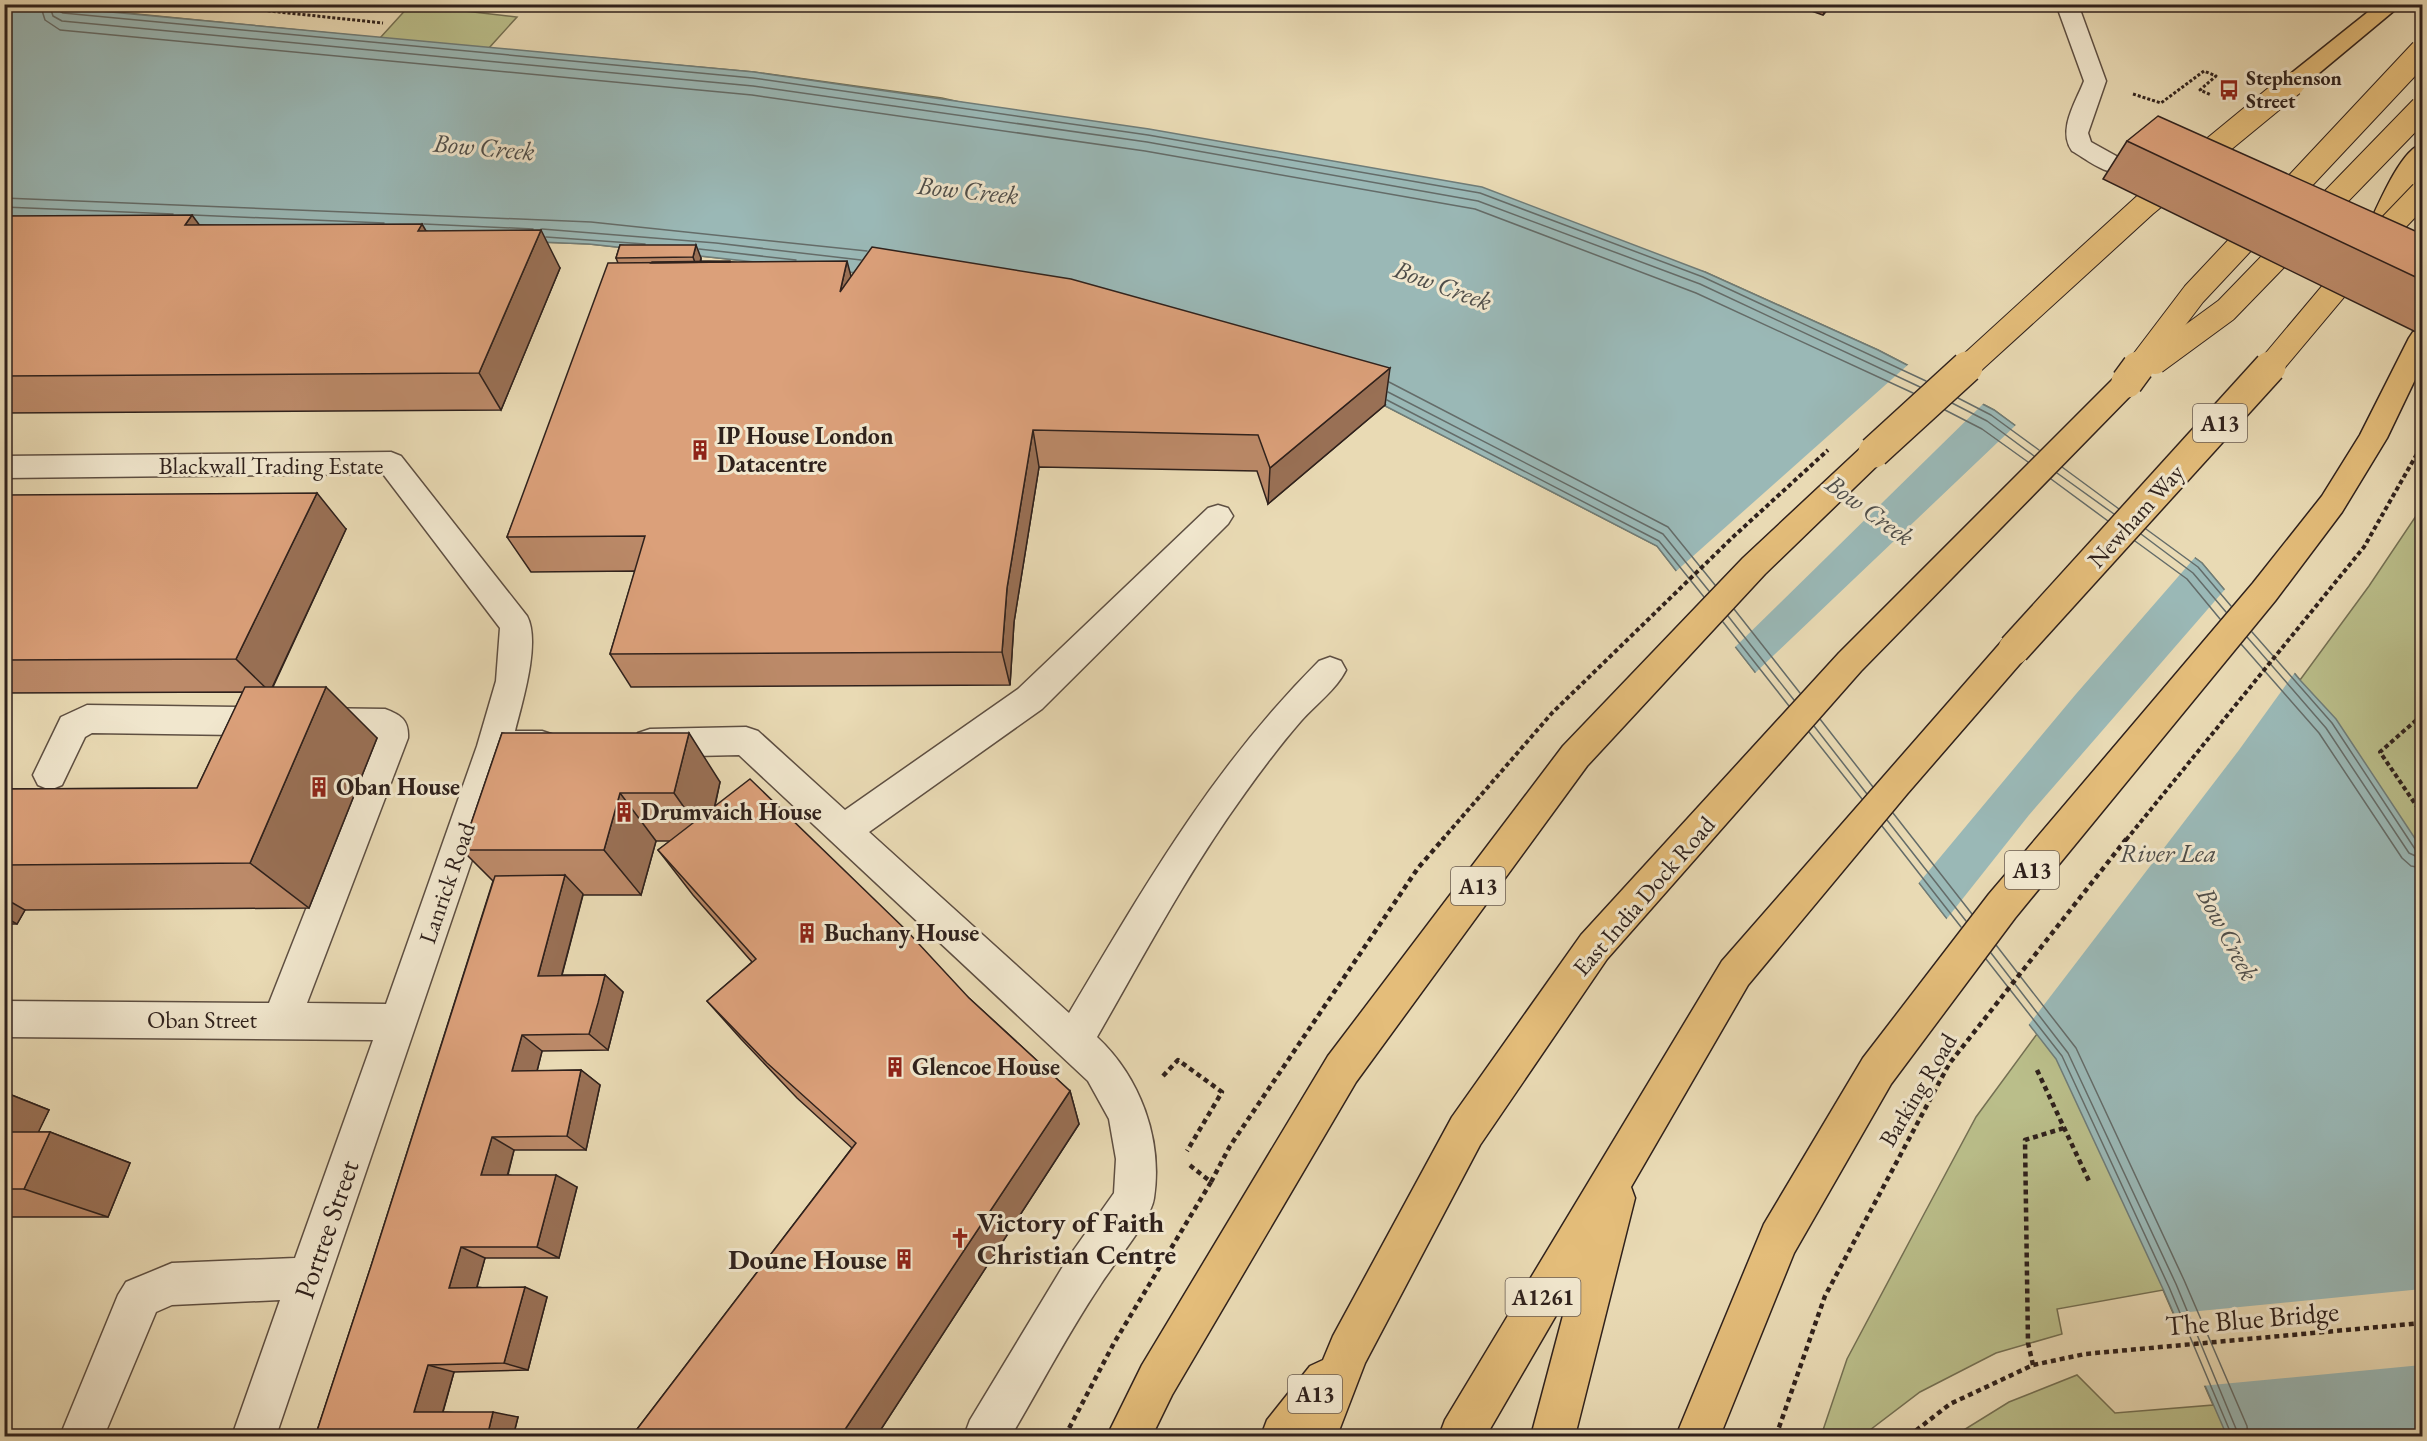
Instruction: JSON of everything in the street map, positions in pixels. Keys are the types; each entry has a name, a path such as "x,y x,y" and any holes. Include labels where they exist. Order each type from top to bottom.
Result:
{"highway":[{"name":"A13","path":"1129,1437 1157,1380 1342,1069 1575,756 1754,566 1874,452 2146,204 2392,4"},
{"name":"A13","path":"2127,382 2194,294 2422,51"},
{"name":"A13","path":"2127,382 2226,310 2422,108"},
{"name":"Newham Way","path":"2373,244 2413,162 2422,151"},
{"name":"Newham Way","path":"1626,1158 1735,973 1895,784 2014,649 2259,380 2373,244 2422,193"},
{"name":"A13","path":"1698,1437 1779,1239 1878,1071 2002,906 2264,592 2332,504 2373,438 2422,338"},
{"name":"East India Dock Road","path":"1315,1437 1348,1351 1466,1131 1594,947 1850,662 2127,382"},
{"name":"A13","path":"1553,1437 1626,1158"},
{"name":"A1261","path":"1461,1437 1626,1158"},
{"name":"East India Dock Road","path":"1283,1437 1348,1351"}],"street":[{"path":"2067,4 2095,81 2076,133 2080,146 2118,167"},
{"name":"Blackwall Trading Estate","path":"4,467 391,463 516,625 513,681 494,746"},
{"path":"842,832 1030,699 1218,516"},
{"path":"1073,1042 1232,780 1303,696 1330,670"},
{"path":"50,776 73,727 87,719 386,723 392,728 391,738 281,1021"},
{"path":"620,744 747,741 842,832 1102,1068 1128,1114 1136,1159 1134,1200 1083,1273 986,1437"},
{"path":"494,746 574,745"},
{"name":"Lanrick Road","path":"399,1022 494,746"},
{"name":"Oban Street","path":"4,1020 399,1022"},
{"name":"Portree Street","path":"254,1437 399,1022"},
{"path":"82,1437 133,1310 141,1297 172,1284 309,1278"}],"path":[{"path":"202,4 383,23"},
{"path":"2095,81 2161,103 2204,71 2216,76 2200,90"},
{"path":"1178,1060 1222,1092 1182,1159 1211,1182 1230,1146 1418,868 1552,713 1734,536 1830,448"},
{"path":"2422,715 2380,752 2422,814"},
{"name":"Barking Road","path":"1776,1437 1825,1296 1949,1064 2157,800"},
{"path":"2037,1070 2089,1180"},
{"path":"2033,1365 2028,1343 2025,1140 2064,1128"},
{"name":"The Blue Bridge","path":"1909,1437 1950,1404 2033,1365 2085,1354 2422,1323"}],"green space":[{"path":"35,4 380,38 410,5 433,5 430,7 517,17 489,48 754,72 942,98 1705,272 1878,350 1994,410 2202,563 2300,680 2369,586 2422,507 2422,979 2079,532 5,5"},
{"path":"4,169 748,216 1684,488 2356,1436 1954,1436 2009,1402 2077,1375 2115,1413 2213,1405 2163,1290 2057,1309 2062,1334 1996,1353 1920,1392 1862,1436 1821,1436 1847,1359 1976,1117 2037,1034 1657,546 1366,396 867,274 589,244 5,221"}],"water":[{"name":"River Lea","path":"5,5 35,5 754,72 1149,129 1482,187 1705,272 1878,350 1994,410 2202,563 2300,680 2336,719 2422,849 2422,1436 2227,1436 2163,1289 2056,1059 1657,546 1366,396 867,274 589,244 5,221"}],"pier":[{"path":"1910,363 1985,402 1733,649 1674,573"},
{"path":"2018,423 2197,555 2076,694 1917,885 1753,675"},
{"path":"2227,587 2296,671 2239,750 2027,1027 1945,921 2029,815"},
{"path":"2422,1289 2422,1365 2201,1386 2169,1314"}],"building":[{"path":"2158,116 2422,234 2422,280 2127,141"},
{"path":"192,215 185,225 422,224 418,231 541,230 479,373 4,376 4,216"},
{"path":"620,245 696,245 693,257 616,258"},
{"path":"872,247 1071,279 1390,368 1270,468 1258,435 1033,430 1007,588 1002,652 610,654 645,536 507,537 608,263 847,261 840,292"},
{"path":"652,262 730,262 651,263"},
{"path":"317,493 236,659 4,660 4,495"},
{"path":"245,687 326,687 250,863 4,865 4,789 197,788"},
{"path":"502,733 689,733 674,793 620,793 604,850 462,850"},
{"path":"750,779 906,930 969,998 1070,1091 840,1437 631,1437 856,1143 767,1063 707,1001 756,959 658,850"},
{"path":"565,875 538,976 605,975 598,1003 589,1034 522,1035 512,1071 581,1070 567,1136 492,1137 481,1175 556,1175 537,1247 461,1247 449,1288 525,1287 504,1363 428,1365 414,1412 493,1412 487,1437 315,1437 495,876"},
{"path":"4,1132 50,1132 24,1189 4,1189"}],"place":[{"name":"Stephenson Street","path":"2229,90"},
{"name":"IP House London Datacentre","path":"700,450"},
{"name":"Oban House","path":"319,787"},
{"name":"Drumvaich House","path":"624,812"},
{"name":"Buchany House","path":"807,933"},
{"name":"Glencoe House","path":"895,1067"},
{"name":"Victory of Faith Christian Centre","path":"960,1238"},
{"name":"Doune House","path":"904,1259"}],"water label":[{"name":"Bow Creek","path":"484,147"},
{"name":"Bow Creek","path":"968,190"},
{"name":"Bow Creek","path":"1443,285"},
{"name":"Bow Creek","path":"1870,510"},
{"name":"Bow Creek","path":"2228,934"}]}
